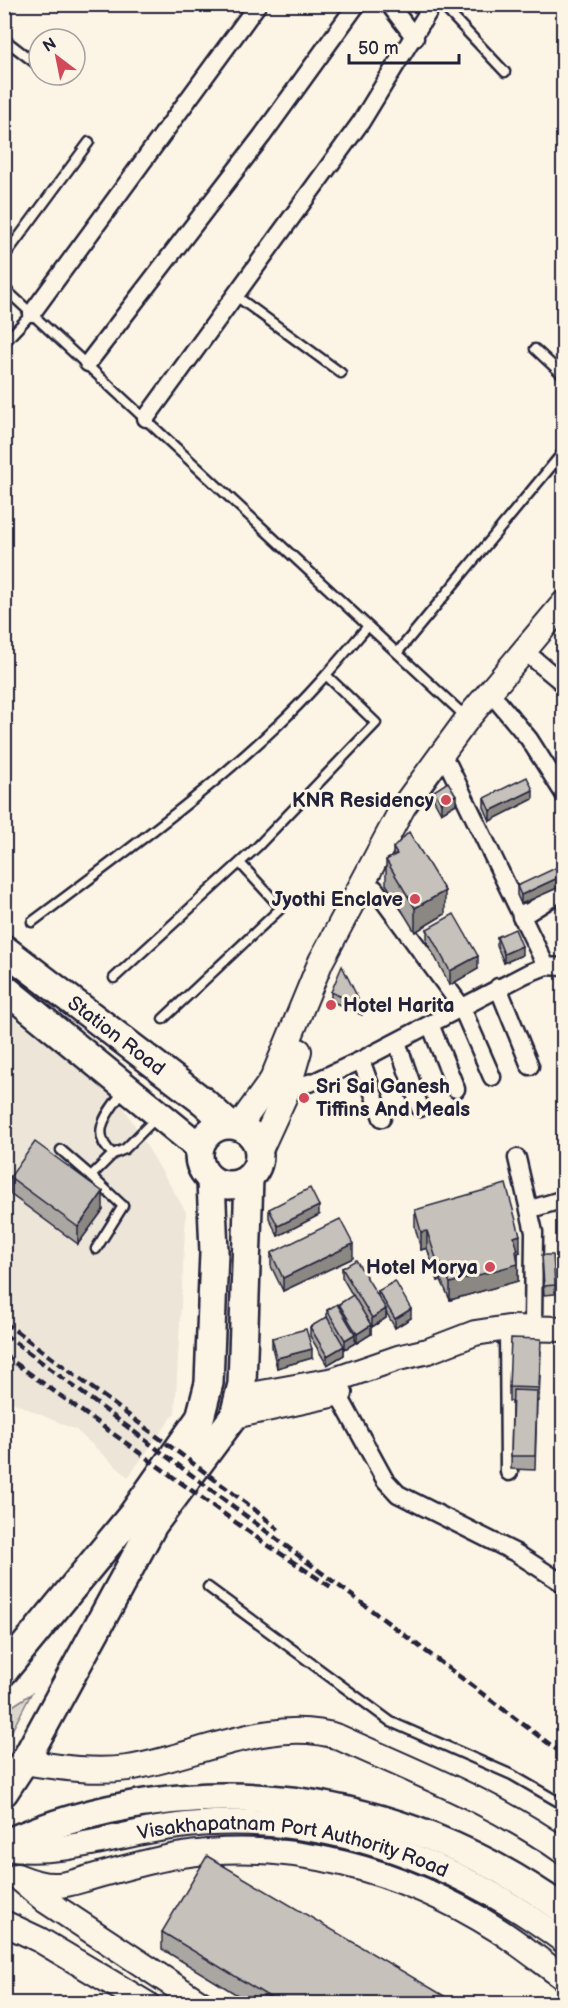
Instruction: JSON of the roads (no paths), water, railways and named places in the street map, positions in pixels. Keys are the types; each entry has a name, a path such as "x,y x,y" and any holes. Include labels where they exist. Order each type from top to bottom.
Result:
{"main road":[{"path":"564,603 468,718 444,761 406,827 303,1039 288,1089 260,1150 258,1166 249,1178 237,1185 223,1185 211,1180 203,1171 198,1159 199,1147 210,1131 233,1125 272,1080 321,961 403,807 444,761 499,704 564,622"},
{"name":"Station Road","path":"4,949 233,1125"},
{"name":"Station Road","path":"4,988 199,1147"},
{"path":"233,1125 249,1131 260,1150"},
{"path":"4,1791 24,1762 153,1525 224,1416 249,1178"},
{"path":"211,1180 214,1252 209,1383 224,1416"},
{"path":"4,1671 121,1529 224,1416 398,1358 428,1351 475,1333 508,1328 564,1329"},
{"path":"224,1416 338,1394 406,1366 428,1351"},
{"path":"24,1762 78,1769 127,1768 257,1736 317,1732 338,1737 463,1792 564,1852"},
{"path":"4,1844 75,1818 155,1802 214,1797 292,1800 367,1814 449,1843 508,1873 564,1910"},
{"name":"Visakhapatnam Port Authority Road","path":"4,1848 30,1851 60,1850 151,1830 201,1824 265,1825 318,1830 383,1846 443,1867 496,1895 564,1941"},
{"name":"Visakhapatnam Port Authority Road","path":"11,1871 39,1884 57,1885 155,1860 219,1851 265,1851 313,1857 394,1878 430,1893 498,1930 564,1978"},
{"path":"11,1871 46,1901 202,2004"},
{"path":"4,1923 40,1940 147,2004"}],"street":[{"path":"32,313 188,104 258,4"},
{"path":"88,363 262,136 357,4"},
{"path":"389,4 415,38"},
{"path":"146,418 361,122 415,38 433,4"},
{"path":"534,659 564,684"},
{"path":"499,704 529,739 564,794"},
{"path":"444,761 546,966"},
{"path":"375,889 461,1006 492,1077"},
{"path":"521,917 564,890"},
{"path":"288,1089 316,1082 498,987 546,966 564,967"},
{"path":"498,987 530,1066"},
{"path":"430,1024 456,1089"},
{"path":"396,1042 420,1108"},
{"path":"361,1060 381,1118"},
{"path":"517,1158 531,1209 534,1242 533,1328"},
{"path":"531,1209 564,1199"},
{"path":"508,1328 509,1472"},
{"path":"338,1394 385,1480 398,1494 516,1553 564,1584"}],"lane":[{"path":"4,8 11,4"},
{"path":"441,4 505,72"},
{"path":"4,39 27,57"},
{"path":"4,257 89,142"},
{"path":"4,288 88,363 468,718"},
{"path":"236,296 341,373"},
{"path":"4,344 32,313"},
{"path":"535,349 564,376"},
{"path":"397,653 564,451"},
{"path":"32,922 129,849 239,760 326,675 368,626"},
{"path":"114,978 240,863 376,723 326,675"},
{"path":"164,1019 281,908 240,863"},
{"path":"113,1154 103,1146 99,1132 104,1119 127,1086"},
{"path":"91,1176 113,1154 124,1149 160,1114"},
{"path":"62,1150 123,1206 121,1213 96,1249"},
{"path":"208,1587 391,1722 512,1775 564,1805"}],"railway":[{"path":"4,1322 279,1530"},
{"path":"4,1334 564,1755"},
{"path":"4,1355 263,1542 331,1587"}],"place":[{"name":"KNR Residency","path":"446,800"},
{"name":"Jyothi Enclave","path":"415,899"},
{"name":"Hotel Harita","path":"331,1005"},
{"name":"Sri Sai Ganesh Tiffins And Meals","path":"304,1098"},
{"name":"Hotel Morya","path":"490,1267"}]}
